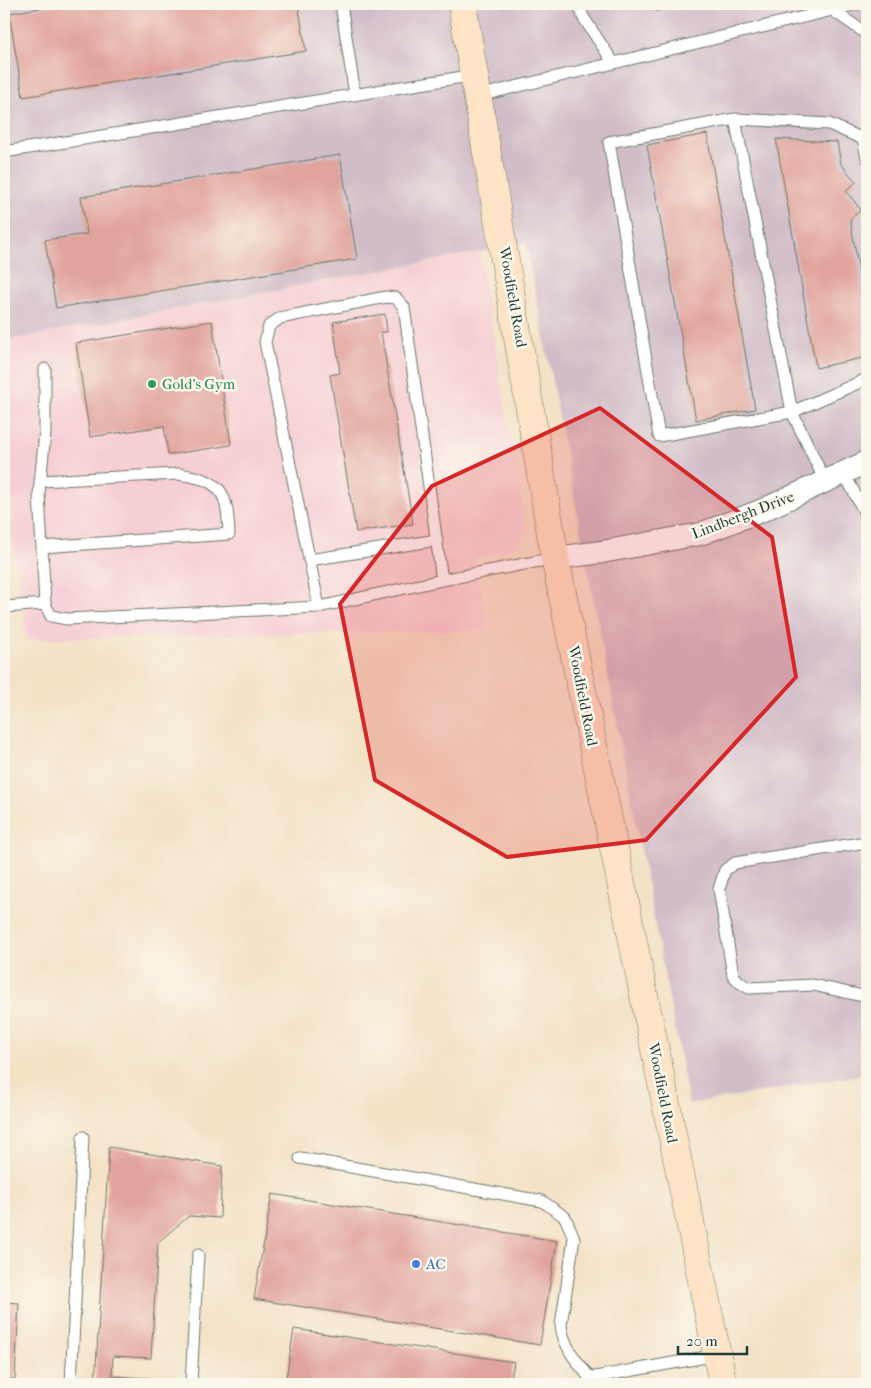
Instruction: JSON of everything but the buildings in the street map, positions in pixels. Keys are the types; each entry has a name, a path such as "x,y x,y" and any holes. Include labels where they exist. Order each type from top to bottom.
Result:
{"main road":[{"name":"Woodfield Road","path":"462,4 555,558 723,1384"}],"street":[{"name":"Lindbergh Drive","path":"555,558 602,552 700,534 763,510 867,462"}],"lane":[{"path":"341,4 355,95"},
{"path":"579,4 583,17 613,62"},
{"path":"4,152 355,95 477,86 613,62 857,4"},
{"path":"832,10 867,34"},
{"path":"867,158 863,139 829,124 735,119 609,142 659,436 792,412 867,379"},
{"path":"735,119 792,412 835,477 867,518"},
{"path":"319,607 265,342 269,326 280,318 386,296 396,298 404,307 442,580"},
{"path":"45,369 45,433 40,481 45,604 51,616 67,620 319,607 555,558"},
{"path":"40,481 178,474 194,476 210,482 221,491 228,504 229,534 42,547"},
{"path":"309,560 437,540"},
{"path":"4,607 45,604"},
{"path":"867,842 735,863 725,870 719,889 733,974 739,982 749,988 813,985 867,996"},
{"path":"71,1384 83,1138"},
{"path":"300,1158 542,1200 565,1217 574,1238 561,1325 562,1336 585,1381 717,1355"},
{"path":"191,1384 198,1255"}],"highlighted area":[{"path":"600,408 772,537 796,677 646,840 507,857 375,780 340,604 432,486"}],"shaded area":[{"path":"4,4 867,4 867,1074 689,1104 526,243 4,341"},
{"path":"479,252 526,531 524,537 513,548 475,558 488,630 27,639 12,535 9,340"}],"place":[{"name":"Gold's Gym","path":"152,384"},
{"name":"AC","path":"416,1264"}]}
